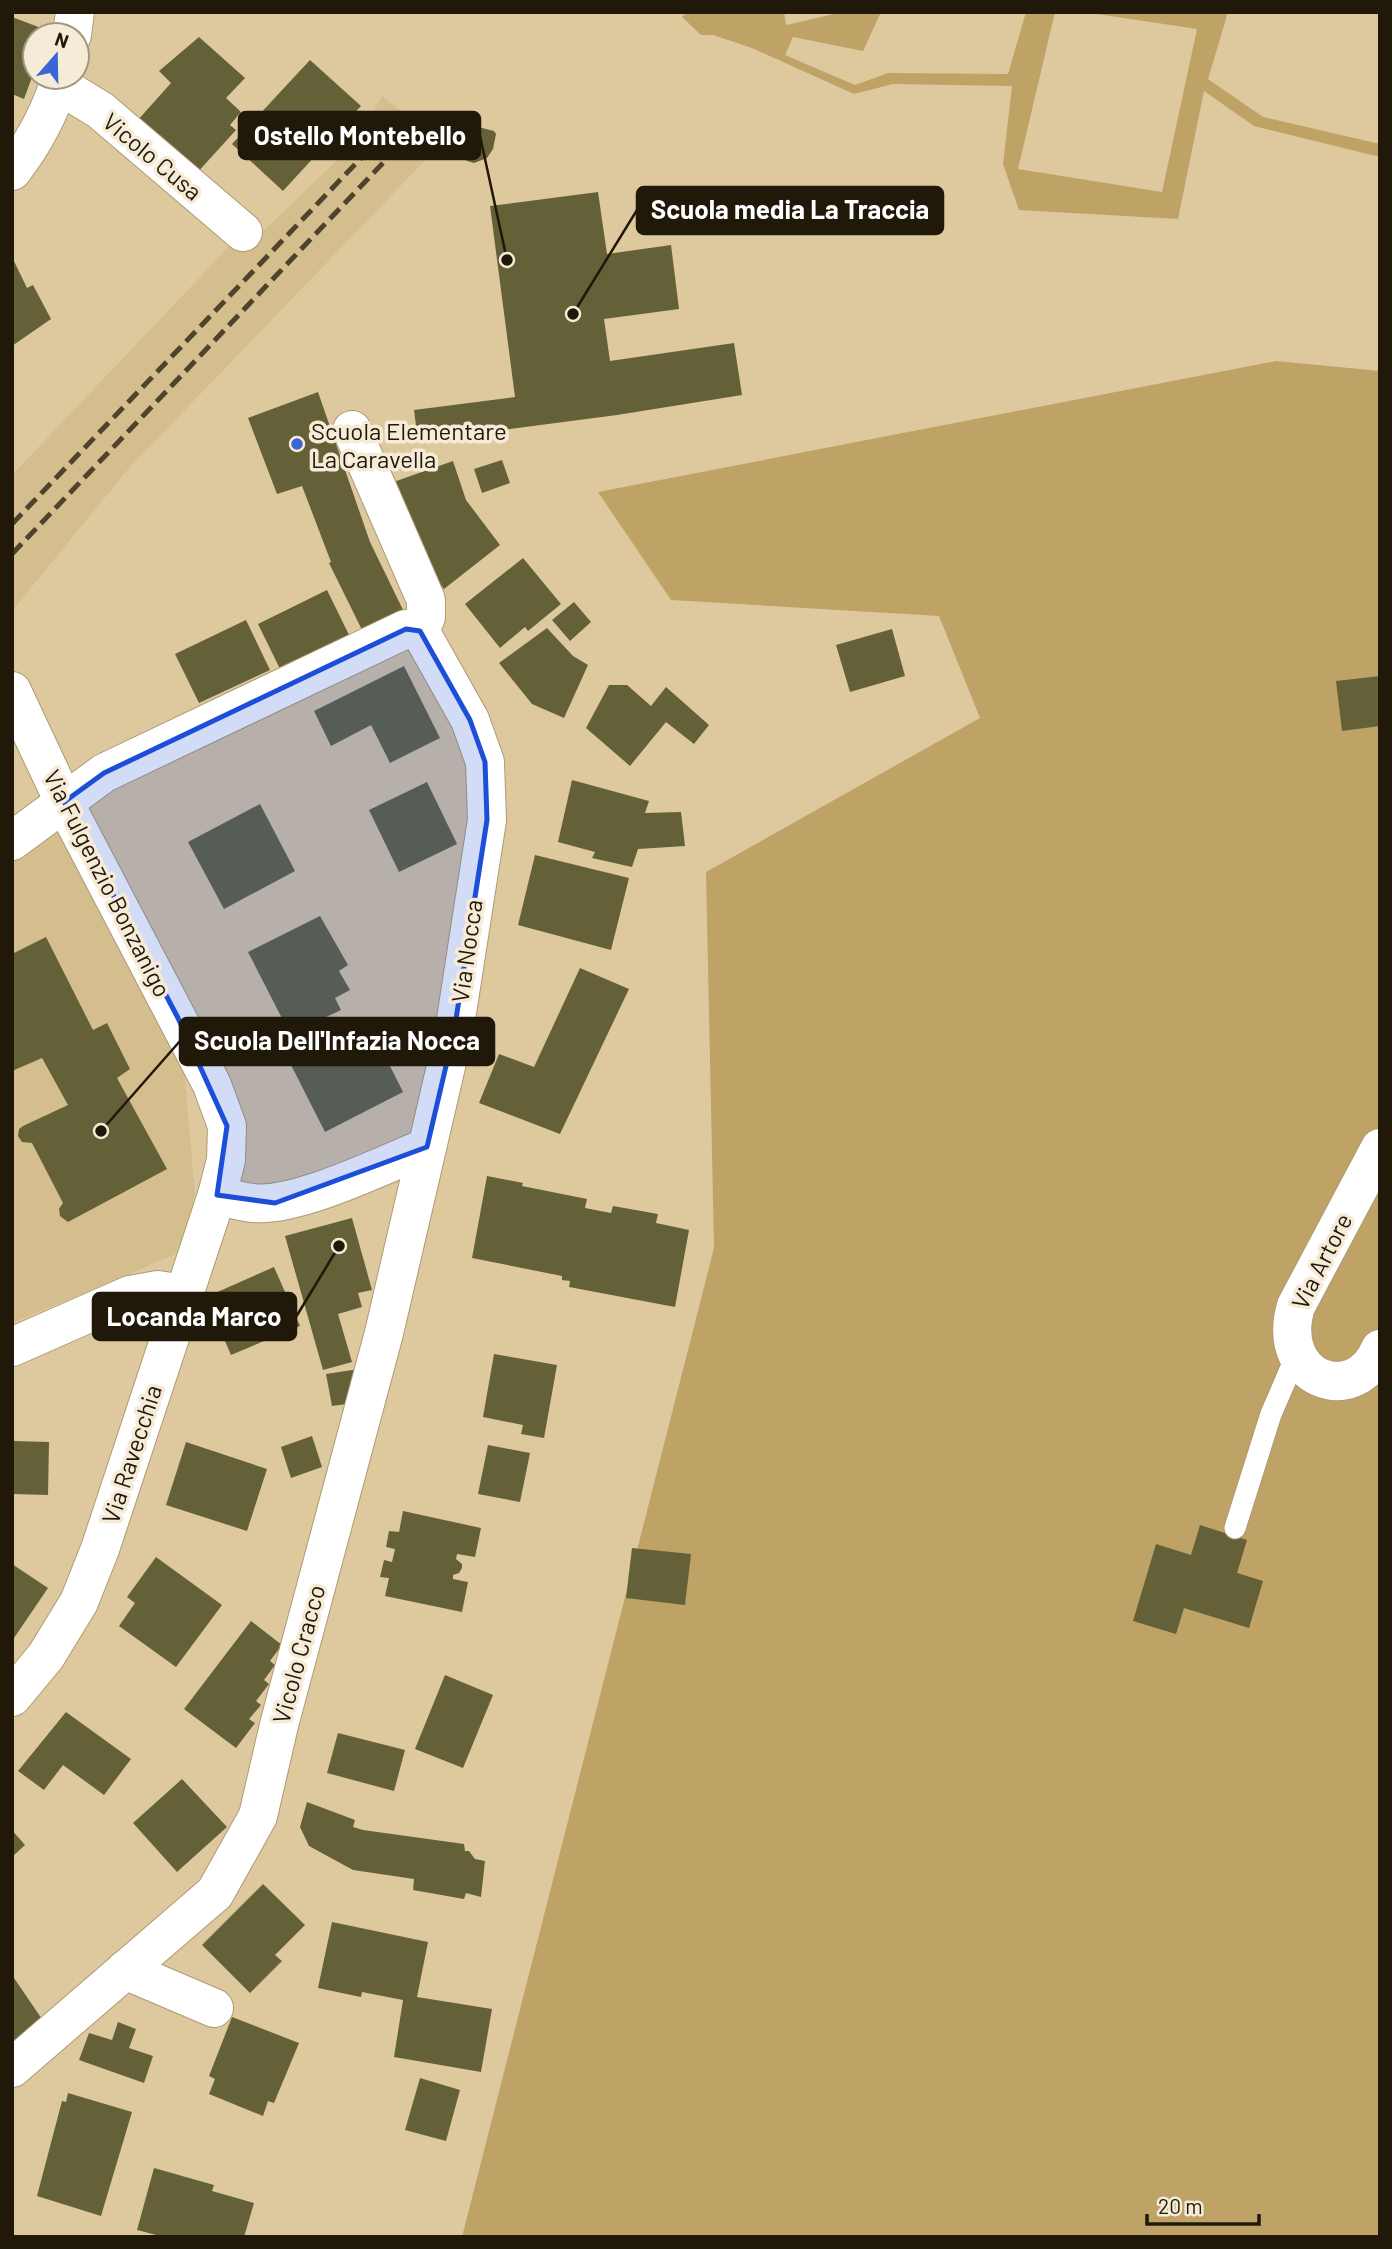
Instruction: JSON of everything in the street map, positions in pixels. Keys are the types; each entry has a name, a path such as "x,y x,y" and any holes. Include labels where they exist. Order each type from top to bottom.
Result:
{"street":[{"path":"12,172 44,120 56,91"},
{"name":"Vicolo Cusa","path":"74,91 100,110 243,232"},
{"path":"12,841 104,773 406,629 420,631 425,617 426,600 352,430"},
{"name":"Via Nocca","path":"420,631 470,720 485,762 487,820 454,1032 427,1147"},
{"name":"Via Fulgenzio Bonzanigo","path":"12,691 64,803 216,1095 228,1126 226,1160 217,1195"},
{"path":"217,1195 253,1203 275,1202 318,1191 427,1147"},
{"name":"Vicolo Cracco","path":"12,2068 215,1893 258,1815 279,1725 384,1333 427,1147"},
{"name":"Via Artore","path":"1296,1356 1291,1340 1291,1323 1296,1306 1380,1148"},
{"name":"Via Ravecchia","path":"12,1697 46,1656 79,1602 100,1549 217,1195"},
{"path":"12,1347 130,1294 166,1290 183,1294"},
{"path":"1296,1356 1305,1368 1332,1381 1360,1374 1370,1365 1380,1349"},
{"path":"125,1970 214,2008"}],"lane":[{"path":"1235,1528 1271,1414 1296,1356"}],"highlighted area":[{"path":"406,629 420,631 470,720 485,762 487,820 454,1032 427,1147 275,1203 217,1195 227,1126 178,1018 64,802 104,773"}],"shaded area":[{"path":"688,12 784,12 786,25 843,12 881,12 863,51 793,37 785,55 855,85 888,73 1008,74 1026,12 1055,12 1018,169 1162,192 1197,29 1084,12 1228,12 1208,79 1263,117 1380,144 1380,157 1254,126 1204,91 1178,219 1019,210 1003,164 1012,86 893,84 854,94 752,48 713,35 701,35 682,17"},
{"path":"382,96 442,143 129,468 12,611 12,475 243,232 253,241 357,141"},
{"path":"1276,361 1380,371 1380,2237 462,2237 714,1248 706,872 980,718 939,616 671,600 598,492"},
{"path":"54,820 184,1068 195,1194 181,1252 12,1323 12,839"}],"building":[{"path":"12,17 23,21 21,91 27,91 24,99 12,94"},
{"path":"199,37 245,78 226,98 241,112 230,125 236,130 196,174 137,121 171,83 159,71"},
{"path":"310,60 361,106 283,191 232,144"},
{"path":"458,122 494,131 496,134 493,149 487,158 474,163 454,151 452,138"},
{"path":"598,192 607,254 671,245 679,309 604,319 610,361 734,343 742,395 617,415 418,441 414,410 515,397 490,206"},
{"path":"12,257 27,288 33,285 51,319 12,346"},
{"path":"318,392 370,542 405,614 364,634 329,563 331,562 302,486 277,494 248,418"},
{"path":"502,460 510,483 482,493 474,469"},
{"path":"453,461 466,500 500,545 444,589 408,542 385,485"},
{"path":"523,558 561,604 528,631 525,627 500,648 465,604"},
{"path":"327,590 350,637 281,671 258,624"},
{"path":"574,602 591,622 570,641 552,620"},
{"path":"246,620 270,670 199,703 175,654"},
{"path":"547,628 573,656 588,665 564,718 532,704 499,663"},
{"path":"892,629 905,676 850,692 836,645"},
{"path":"404,666 440,738 390,763 371,725 331,746 314,711"},
{"path":"1380,676 1380,726 1342,731 1336,681"},
{"path":"609,685 627,685 651,706 666,687 709,725 694,744 666,722 630,766 586,728"},
{"path":"572,780 649,801 645,813 681,812 685,846 638,849 632,867 592,858 595,852 558,842"},
{"path":"427,782 457,844 399,872 369,810"},
{"path":"260,804 295,871 224,909 188,842"},
{"path":"535,855 629,878 611,950 518,925"},
{"path":"320,916 348,965 339,971 350,990 335,998 341,1010 290,1034 248,952"},
{"path":"46,937 93,1030 107,1023 130,1069 117,1078 167,1169 68,1222 60,1216 59,1209 63,1203 32,1143 22,1142 18,1136 19,1129 23,1126 68,1105 42,1058 12,1071 12,954"},
{"path":"580,968 629,989 560,1134 479,1103 499,1054 534,1067"},
{"path":"370,1026 403,1092 325,1132 291,1065"},
{"path":"487,1176 587,1199 585,1208 611,1213 613,1206 658,1214 656,1223 689,1230 675,1307 569,1287 570,1281 562,1280 562,1276 472,1258"},
{"path":"352,1218 372,1290 358,1293 362,1307 338,1314 352,1362 323,1370 285,1236"},
{"path":"274,1267 300,1326 231,1355 206,1297"},
{"path":"494,1354 557,1365 544,1438 521,1434 523,1425 483,1417"},
{"path":"359,1369 354,1403 332,1406 326,1374"},
{"path":"312,1436 322,1467 291,1478 281,1447"},
{"path":"12,1441 49,1442 48,1495 12,1494"},
{"path":"186,1442 267,1469 247,1531 166,1505"},
{"path":"488,1445 530,1453 520,1502 478,1494"},
{"path":"403,1511 481,1528 475,1557 457,1554 456,1559 462,1564 462,1568 459,1573 453,1575 453,1579 468,1582 462,1612 385,1596 389,1578 380,1577 384,1560 392,1562 395,1549 386,1547 389,1531 399,1532"},
{"path":"1200,1525 1247,1540 1237,1573 1263,1581 1249,1628 1184,1608 1176,1634 1133,1621 1156,1544 1191,1555"},
{"path":"632,1548 691,1554 685,1605 626,1598"},
{"path":"156,1557 222,1605 176,1667 119,1626 135,1603 127,1597"},
{"path":"12,1564 48,1588 12,1641"},
{"path":"251,1621 282,1645 270,1661 275,1665 264,1680 269,1684 256,1701 261,1705 249,1719 255,1723 236,1748 184,1709"},
{"path":"445,1675 493,1695 463,1768 415,1749"},
{"path":"66,1712 131,1759 104,1795 63,1765 44,1790 18,1771"},
{"path":"338,1733 405,1750 394,1791 327,1773"},
{"path":"182,1779 227,1827 177,1872 133,1823"},
{"path":"307,1802 355,1820 353,1827 363,1830 464,1844 465,1851 469,1851 475,1859 485,1861 481,1897 466,1893 464,1899 413,1890 414,1879 353,1870 309,1846 300,1827"},
{"path":"12,1830 25,1845 12,1857"},
{"path":"263,1884 305,1925 275,1955 282,1961 250,1993 202,1945"},
{"path":"332,1922 428,1942 417,1997 492,2009 481,2072 394,2057 403,2000 362,1992 361,1997 318,1988"},
{"path":"12,1975 44,2022 12,2043"},
{"path":"232,2017 299,2043 274,2103 268,2101 263,2116 209,2094 215,2079 209,2076"},
{"path":"118,2022 136,2029 129,2048 153,2056 144,2083 79,2060 89,2033 112,2040"},
{"path":"420,2078 460,2090 446,2141 405,2130"},
{"path":"68,2093 132,2112 101,2216 37,2196 62,2101 66,2102"},
{"path":"154,2168 214,2185 212,2191 254,2203 244,2237 164,2237 137,2230"}],"railway":[{"path":"12,524 404,113"},
{"path":"12,554 418,126"}],"place":[{"name":"Ostello Montebello","path":"507,260"},
{"name":"Scuola media La Traccia","path":"573,314"},
{"name":"Scuola Elementare La Caravella","path":"297,444"},
{"name":"Scuola Dell'Infazia Nocca","path":"101,1131"},
{"name":"Locanda Marco","path":"339,1246"}]}
